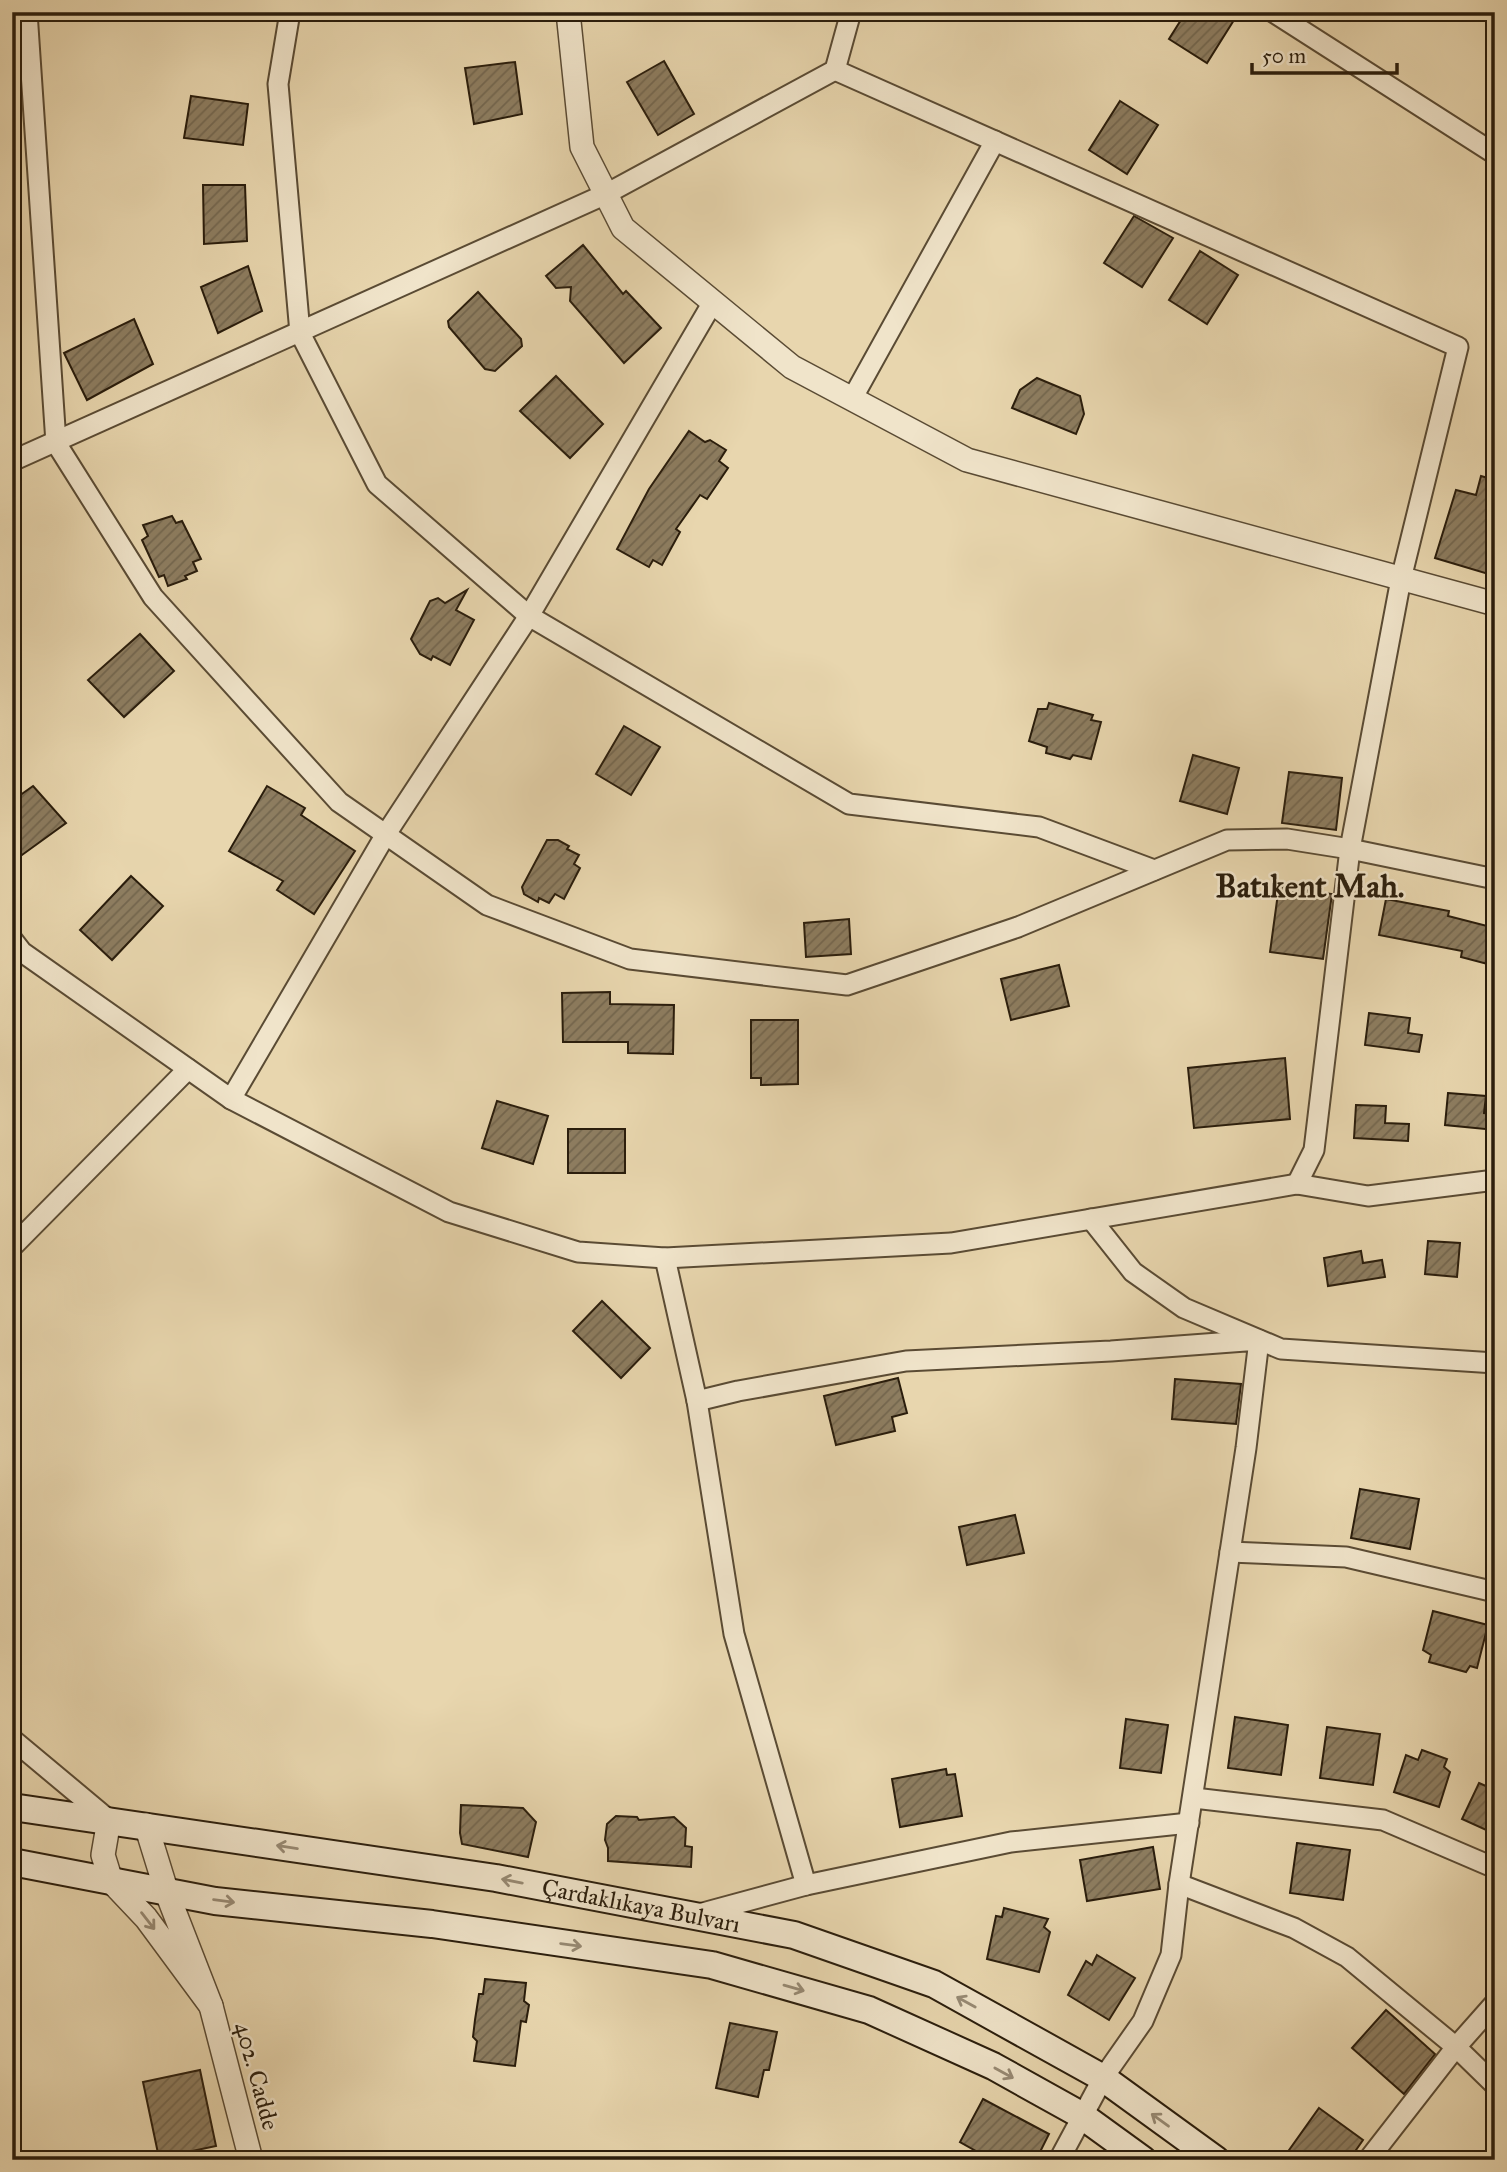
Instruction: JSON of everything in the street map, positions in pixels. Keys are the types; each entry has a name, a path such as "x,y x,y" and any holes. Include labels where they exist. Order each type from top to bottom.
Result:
{"main road":[{"name":"Çardaklıkaya Bulvarı","path":"12,1807 496,1878 794,1935 934,1984 1103,2078 1216,2160"},
{"name":"Çardaklıkaya Bulvarı","path":"12,1862 167,1893 432,1924 712,1965 869,2010 993,2066 1082,2115 1143,2160"}],"street":[{"path":"27,12 56,443 153,597 339,802 488,905 631,959 847,985 1018,927 1227,840 1287,839 1495,879"},
{"path":"289,12 278,84 300,333 377,484 529,616 849,804 1039,827 1154,870"},
{"path":"568,12 582,147 623,228 792,368 967,460 1495,604"},
{"path":"12,461 606,194 835,70 851,12"},
{"path":"1273,12 1495,154"},
{"path":"835,70 1458,347 1401,579 1350,849 1314,1150 1297,1184"},
{"path":"852,399 995,141"},
{"path":"231,1100 386,834 529,616 713,302"},
{"path":"12,939 22,952 231,1100 449,1212 578,1252 665,1258 951,1243 1297,1184 1368,1196 1495,1180"},
{"path":"12,1247 188,1069"},
{"path":"1091,1219 1133,1272 1184,1308 1282,1349 1495,1363"},
{"path":"665,1258 697,1401 734,1634 806,1885"},
{"path":"697,1401 738,1391 906,1361 1111,1351 1259,1340"},
{"path":"1059,2160 1103,2078 1143,2021 1171,1955 1259,1340"},
{"path":"1230,1552 1346,1558 1495,1592"},
{"path":"12,1739 109,1820 103,1855 111,1881 146,1918 211,2006"},
{"path":"1194,1798 1383,1820 1495,1868"},
{"path":"694,1916 806,1885 1011,1842 1189,1823"},
{"name":"402. Cadde","path":"146,1825 167,1893 211,2006 251,2160"},
{"path":"1180,1884 1294,1927 1347,1957 1456,2047 1495,2085"},
{"path":"1368,2160 1456,2047 1495,2003"}],"building":[{"path":"1186,12 1239,12 1207,63 1169,39"},
{"path":"664,61 694,114 658,135 627,82"},
{"path":"515,62 522,114 474,124 465,68"},
{"path":"191,96 248,104 243,145 184,138"},
{"path":"1120,101 1158,125 1127,174 1089,150"},
{"path":"203,185 245,185 247,241 204,244"},
{"path":"1134,216 1173,238 1142,287 1104,263"},
{"path":"583,245 623,294 626,291 661,328 624,363 570,301 571,287 556,288 546,276"},
{"path":"1200,251 1238,275 1207,324 1169,300"},
{"path":"248,266 262,311 218,333 201,287"},
{"path":"478,292 521,339 522,346 495,371 485,369 449,327 448,321"},
{"path":"134,319 153,364 87,400 64,353"},
{"path":"556,376 603,424 570,458 520,411"},
{"path":"1037,378 1080,396 1084,414 1076,434 1012,408 1020,390"},
{"path":"689,431 705,442 710,440 726,450 719,461 728,468 707,499 700,495 676,529 680,532 662,565 653,560 649,567 617,549 649,489"},
{"path":"1481,476 1495,480 1495,576 1435,558 1456,490 1476,495"},
{"path":"172,516 176,523 182,521 201,559 193,562 197,571 185,576 187,579 168,586 164,575 159,577 142,540 148,536 143,525"},
{"path":"467,590 456,610 474,620 450,665 433,656 431,660 420,654 411,639 430,601 438,598 445,603"},
{"path":"140,634 174,671 124,717 88,680"},
{"path":"1049,703 1093,715 1091,720 1101,722 1091,759 1073,755 1070,759 1046,753 1047,747 1029,741 1038,709 1047,709"},
{"path":"624,726 660,747 631,795 596,774"},
{"path":"1193,755 1239,768 1227,814 1180,801"},
{"path":"1289,772 1342,778 1336,830 1282,823"},
{"path":"33,786 66,823 22,855 12,843 12,801"},
{"path":"267,786 305,808 301,815 355,851 314,914 277,890 283,881 229,851"},
{"path":"547,840 558,840 569,846 567,849 579,855 574,864 580,868 564,899 555,894 549,903 539,898 538,902 524,894 522,887"},
{"path":"131,876 163,906 112,960 80,930"},
{"path":"1279,886 1332,894 1323,959 1270,952"},
{"path":"1386,899 1449,911 1448,916 1495,928 1495,966 1461,957 1462,951 1379,935"},
{"path":"849,919 851,954 806,957 804,923"},
{"path":"1059,965 1069,1006 1011,1020 1001,979"},
{"path":"610,992 610,1004 674,1005 673,1054 628,1053 628,1042 563,1042 562,993"},
{"path":"1369,1013 1410,1018 1408,1033 1422,1035 1419,1052 1365,1045"},
{"path":"751,1020 798,1020 798,1084 761,1085 761,1078 751,1078"},
{"path":"1285,1058 1290,1119 1194,1128 1188,1068"},
{"path":"1448,1093 1486,1096 1484,1113 1495,1114 1495,1130 1445,1125"},
{"path":"497,1101 548,1116 533,1164 482,1148"},
{"path":"1356,1105 1386,1106 1385,1123 1409,1124 1408,1141 1354,1138"},
{"path":"568,1129 625,1129 625,1173 568,1173"},
{"path":"1428,1241 1460,1243 1457,1277 1425,1274"},
{"path":"1361,1251 1363,1263 1382,1260 1385,1277 1328,1286 1324,1258"},
{"path":"602,1301 650,1348 621,1378 573,1331"},
{"path":"898,1378 907,1413 892,1417 895,1431 836,1445 824,1396"},
{"path":"1175,1379 1241,1384 1236,1424 1172,1419"},
{"path":"1360,1489 1419,1499 1410,1549 1351,1538"},
{"path":"1015,1515 1024,1553 967,1565 959,1527"},
{"path":"1433,1611 1488,1625 1477,1668 1470,1666 1466,1672 1429,1662 1431,1655 1423,1650"},
{"path":"1235,1717 1288,1725 1281,1775 1228,1768"},
{"path":"1126,1719 1168,1725 1161,1773 1120,1768"},
{"path":"1327,1727 1380,1734 1373,1785 1320,1778"},
{"path":"1422,1750 1447,1759 1444,1767 1450,1772 1439,1807 1394,1792 1406,1755 1418,1760"},
{"path":"946,1769 947,1775 955,1774 962,1816 900,1827 892,1779"},
{"path":"1479,1783 1495,1790 1495,1834 1462,1819"},
{"path":"461,1805 523,1808 536,1822 528,1857 462,1844"},
{"path":"616,1816 637,1817 639,1820 674,1817 686,1828 685,1846 692,1847 691,1867 608,1861 605,1840 607,1824"},
{"path":"1297,1843 1350,1850 1343,1900 1290,1893"},
{"path":"1153,1847 1160,1889 1087,1901 1080,1860"},
{"path":"1004,1908 1048,1919 1044,1927 1050,1932 1039,1972 987,1959 996,1916 1002,1917"},
{"path":"1097,1955 1135,1978 1109,2020 1068,1995 1086,1961 1092,1965"},
{"path":"485,1979 526,1983 524,2001 529,2005 526,2022 521,2021 515,2066 474,2061 477,2041 473,2037 475,2020 479,1994 483,1994"},
{"path":"1386,2010 1435,2054 1404,2094 1352,2048"},
{"path":"730,2023 777,2032 769,2070 764,2070 758,2097 716,2088"},
{"path":"200,2070 216,2146 159,2158 143,2082"},
{"path":"983,2099 1049,2134 1036,2160 992,2160 960,2142"},
{"path":"1319,2108 1363,2140 1349,2160 1282,2160"}],"district":[{"name":"Batıkent Mah.","path":"1310,886"}]}
